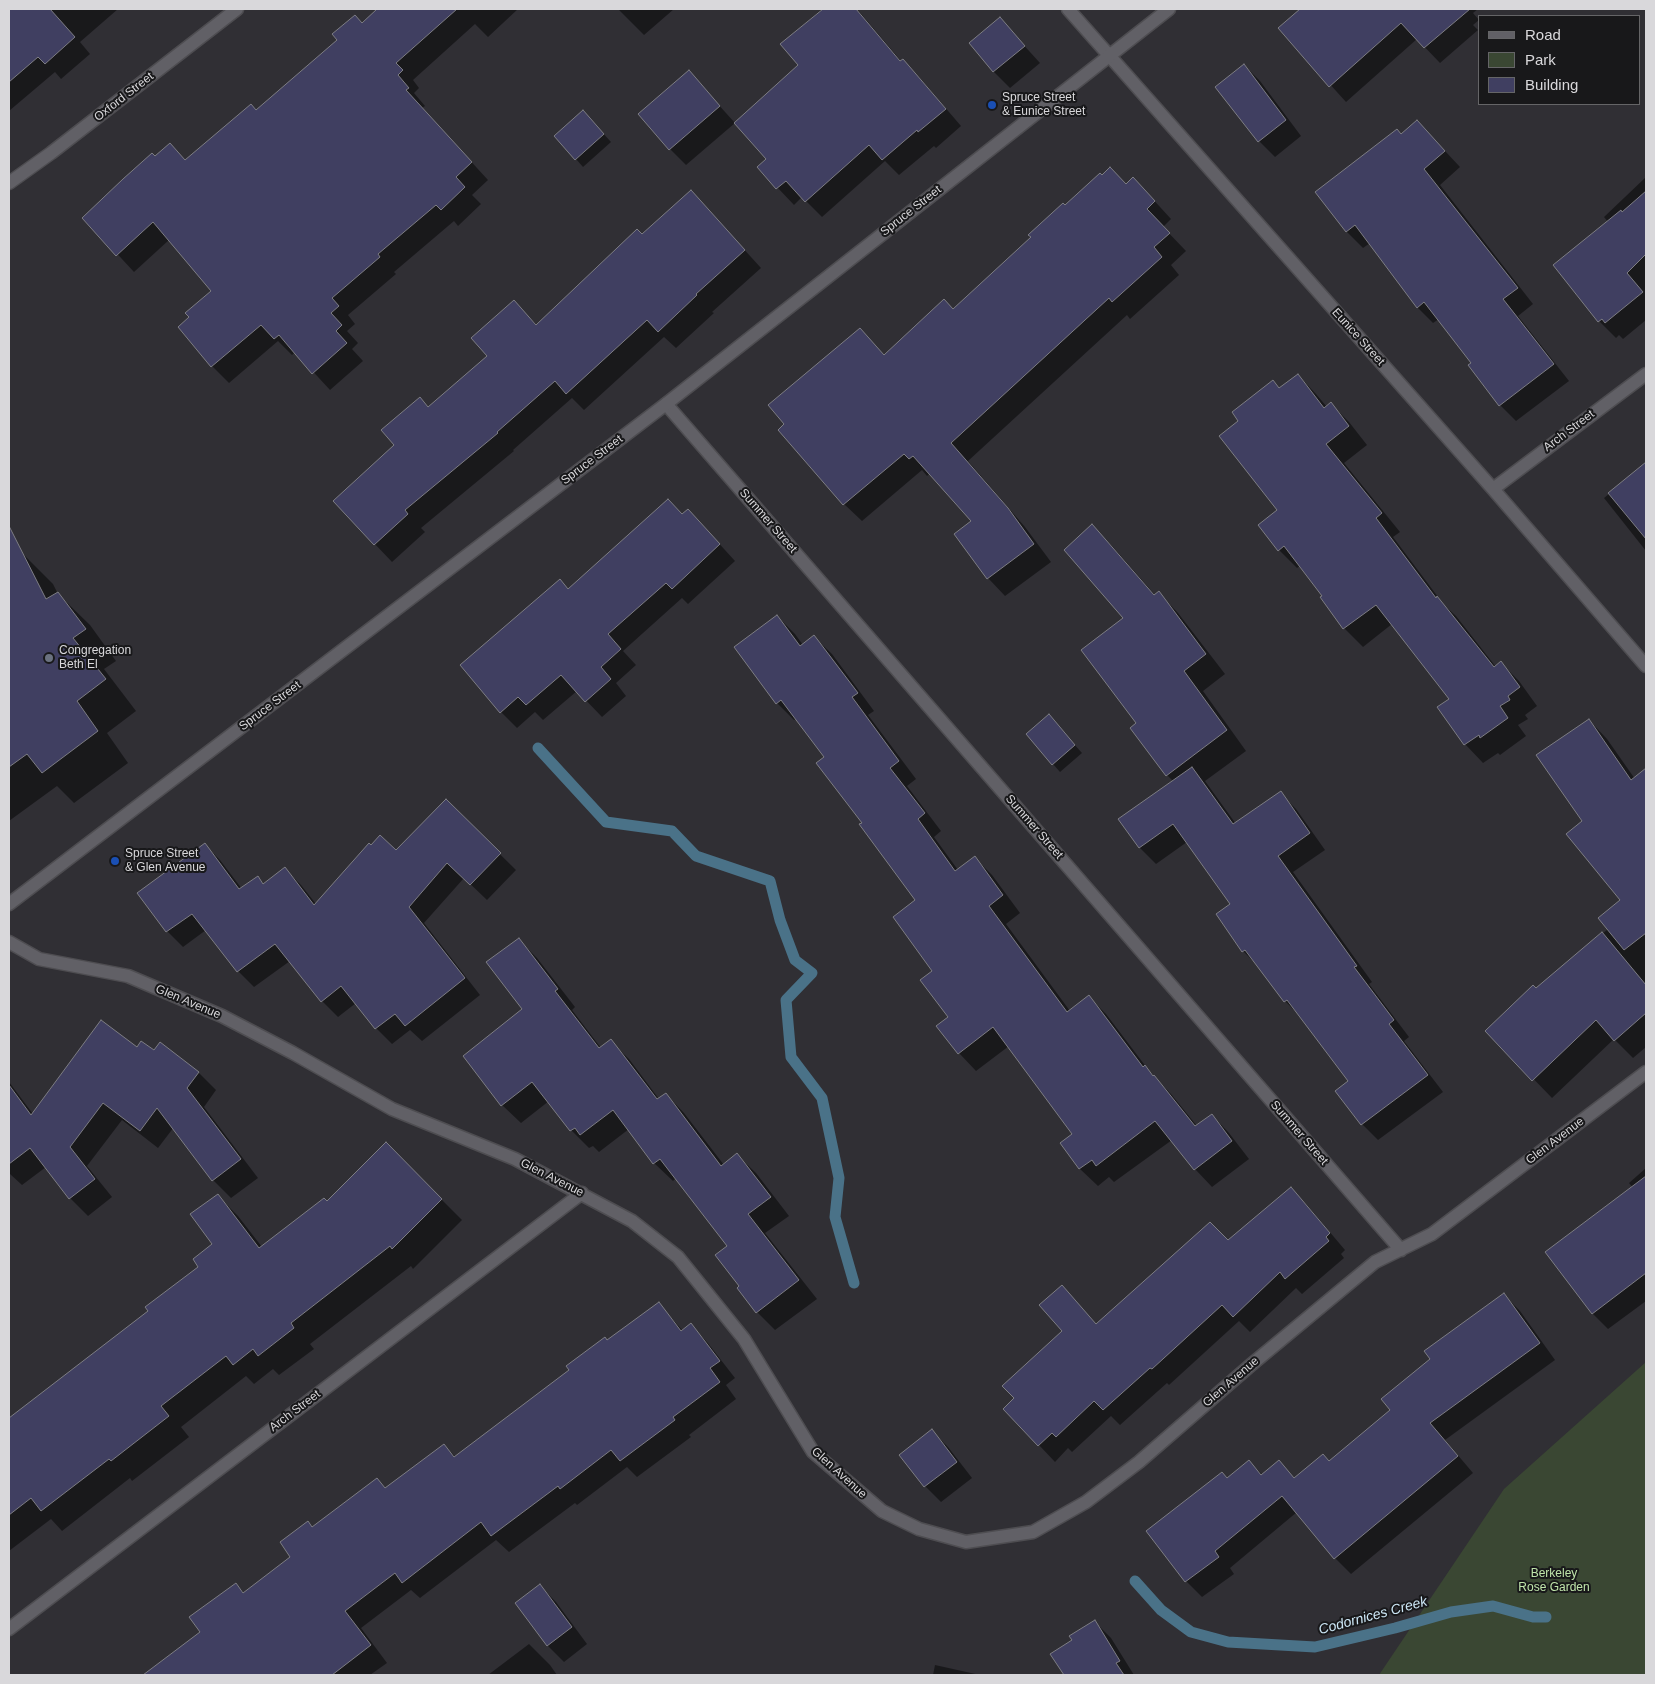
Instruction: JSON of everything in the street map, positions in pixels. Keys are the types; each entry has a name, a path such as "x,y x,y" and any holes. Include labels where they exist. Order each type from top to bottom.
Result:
{"street":[{"name":"Oxford Street","path":"9,183 51,153 237,9"},
{"name":"Eunice Street","path":"1068,9 1493,489 1646,666"},
{"name":"Spruce Street","path":"9,904 666,404 1169,9"},
{"name":"Arch Street","path":"1493,489 1646,374"},
{"name":"Summer Street","path":"666,404 1402,1250"},
{"name":"Glen Avenue","path":"9,942 39,959 128,976 222,1016 293,1053 392,1109 515,1159 632,1221 678,1257 744,1339 813,1452 882,1511 919,1529 966,1542 1032,1532 1086,1502 1139,1462 1376,1262 1432,1234 1646,1072"},
{"name":"Arch Street","path":"9,1629 582,1193"}],"green space":[{"name":"Berkeley Rose Garden","path":"1646,1362 1646,1675 1379,1675 1504,1489"}],"building":[{"path":"9,9 50,9 75,37 45,64 38,57 9,82"},
{"path":"377,9 457,9 396,63 403,70 398,75 409,88 406,90 472,162 456,177 465,187 441,210 436,205 378,254 380,257 332,298 339,306 331,313 342,325 336,331 347,343 312,374 279,335 274,339 261,325 211,367 178,327 189,317 185,313 211,291 153,222 116,256 82,218 152,153 155,156 170,143 185,160 251,104 256,110 337,40 332,34 355,15 362,23"},
{"path":"823,9 856,9 900,61 903,59 946,109 918,132 917,130 882,160 869,145 805,202 786,181 776,189 757,167 766,159 734,123 798,65 780,44"},
{"path":"1300,9 1470,9 1424,48 1401,23 1329,87 1278,28"},
{"path":"1000,17 1025,46 993,72 969,43"},
{"path":"1244,64 1286,120 1258,142 1215,87"},
{"path":"689,70 720,106 669,150 638,114"},
{"path":"583,110 604,134 575,160 554,136"},
{"path":"1417,120 1445,151 1424,169 1518,288 1503,299 1554,364 1499,406 1468,365 1471,363 1424,302 1417,308 1355,225 1346,232 1315,192 1397,129 1401,134"},
{"path":"1110,167 1126,184 1133,177 1155,201 1147,209 1170,233 1154,247 1162,257 1112,302 1109,298 951,443 1008,508 1034,544 987,579 954,534 971,521 913,456 909,459 904,454 843,505 778,430 784,424 768,405 860,328 884,355 944,299 953,309 1031,237 1028,235 1063,203 1065,205 1100,173 1102,175"},
{"path":"691,190 745,250 696,294 658,332 647,320 566,394 555,381 498,433 405,510 408,514 374,545 333,501 394,445 381,430 420,397 428,407 487,356 471,338 514,300 536,325 637,229 642,234"},
{"path":"1646,191 1646,254 1627,273 1643,292 1605,323 1602,319 1598,322 1553,265"},
{"path":"1298,374 1324,408 1331,402 1349,426 1326,444 1382,513 1376,518 1436,598 1437,596 1494,667 1501,661 1520,687 1508,696 1510,700 1500,706 1508,718 1480,738 1479,735 1464,745 1437,707 1449,699 1376,605 1343,629 1320,597 1322,596 1284,546 1278,551 1258,525 1277,510 1219,436 1238,421 1232,412 1273,380 1279,388"},
{"path":"1646,462 1646,539 1608,493"},
{"path":"668,499 682,514 688,509 720,544 672,589 666,583 608,634 621,649 601,667 611,679 585,702 561,675 526,705 518,697 500,713 460,665 560,579 568,589"},
{"path":"1092,524 1154,595 1159,591 1206,654 1184,671 1227,730 1166,776 1130,728 1136,723 1081,650 1123,618 1064,550"},
{"name":"Congregation Beth El","path":"9,526 46,599 58,592 86,629 73,638 106,679 77,701 98,731 42,773 27,754 9,767"},
{"path":"777,615 800,646 814,635 858,693 852,697 899,761 890,768 925,813 918,819 955,871 975,856 1003,895 989,906 1067,1012 1089,995 1143,1067 1145,1065 1154,1075 1195,1126 1212,1114 1232,1141 1194,1170 1155,1121 1096,1166 1092,1160 1079,1169 1060,1143 1072,1134 993,1027 958,1054 936,1026 948,1017 920,980 932,971 893,917 915,900 859,824 862,823 816,763 824,757 781,700 776,704 734,647"},
{"path":"1049,714 1075,745 1052,765 1026,734"},
{"path":"1589,719 1631,780 1646,768 1646,933 1624,950 1598,918 1620,900 1566,834 1582,821 1536,755"},
{"path":"1192,767 1233,824 1281,791 1310,833 1278,856 1357,966 1354,967 1394,1020 1389,1024 1428,1075 1361,1125 1335,1091 1348,1081 1287,1000 1284,1002 1245,950 1242,952 1216,914 1230,904 1173,824 1139,848 1118,819"},
{"path":"446,799 501,853 470,885 447,863 409,907 465,978 405,1026 395,1014 375,1029 341,986 321,1002 275,944 237,972 192,914 166,932 137,893 205,843 239,889 258,876 263,884 285,867 314,905 369,843 371,845 380,835 396,850"},
{"path":"1602,932 1646,985 1646,1013 1614,1041 1596,1020 1532,1081 1485,1031 1533,985 1536,988"},
{"path":"519,938 558,989 555,991 599,1048 611,1039 657,1099 666,1093 721,1166 737,1153 771,1197 748,1214 799,1280 756,1313 737,1288 739,1286 715,1255 727,1246 660,1159 653,1164 613,1110 580,1135 575,1128 570,1131 532,1082 501,1106 463,1056 522,1009 486,962"},
{"path":"101,1020 137,1047 141,1041 154,1050 160,1042 199,1072 187,1088 241,1159 212,1181 157,1108 140,1131 103,1103 70,1147 95,1179 69,1199 30,1148 9,1164 9,1085 31,1115"},
{"path":"386,1142 442,1199 392,1249 390,1246 291,1323 294,1328 258,1356 253,1349 233,1365 226,1356 161,1406 169,1416 111,1461 109,1459 41,1511 31,1498 9,1515 9,1418 148,1311 145,1307 198,1267 193,1259 212,1244 190,1214 218,1194 259,1248 324,1198 327,1201"},
{"path":"1646,1176 1646,1273 1592,1314 1545,1252"},
{"path":"1291,1187 1330,1233 1326,1237 1329,1241 1285,1279 1280,1272 1233,1317 1222,1305 1152,1369 1150,1368 1103,1410 1094,1401 1056,1437 1052,1433 1038,1446 1003,1409 1014,1398 1002,1386 1062,1331 1039,1305 1062,1285 1096,1324 1210,1222 1228,1240"},
{"path":"1504,1293 1540,1343 1430,1423 1458,1456 1334,1559 1282,1496 1215,1551 1219,1557 1185,1582 1146,1531 1222,1472 1227,1478 1249,1460 1261,1475 1279,1460 1294,1478 1323,1454 1329,1461 1390,1410 1381,1399 1430,1359 1424,1351"},
{"path":"659,1302 681,1331 691,1323 720,1361 710,1368 720,1382 673,1417 675,1420 620,1461 611,1450 560,1489 558,1486 491,1536 481,1522 402,1583 395,1573 345,1611 371,1645 332,1675 143,1675 200,1632 189,1617 236,1583 243,1593 290,1557 280,1542 308,1521 312,1527 377,1478 385,1488 444,1444 454,1457 569,1370 566,1366 605,1337 607,1340"},
{"path":"932,1429 957,1462 924,1487 899,1455"},
{"path":"540,1584 572,1627 547,1646 515,1603"},
{"path":"1095,1620 1120,1661 1116,1663 1124,1675 1064,1675 1050,1654 1072,1640 1069,1636"}],"waterway":[{"name":"Codornices Creek","path":"538,748 606,822 672,831 696,856 770,881 780,920 795,960 812,973 786,1000 791,1057 822,1098 839,1178 835,1217 854,1283"},
{"name":"Codornices Creek","path":"1135,1581 1161,1610 1191,1632 1228,1642 1315,1647 1395,1628 1451,1612 1493,1606 1533,1617 1546,1617"}],"place":[{"name":"Spruce Street & Eunice Street","path":"992,105"},
{"name":"Congregation Beth El","path":"49,658"},
{"name":"Spruce Street & Glen Avenue","path":"115,861"}]}
